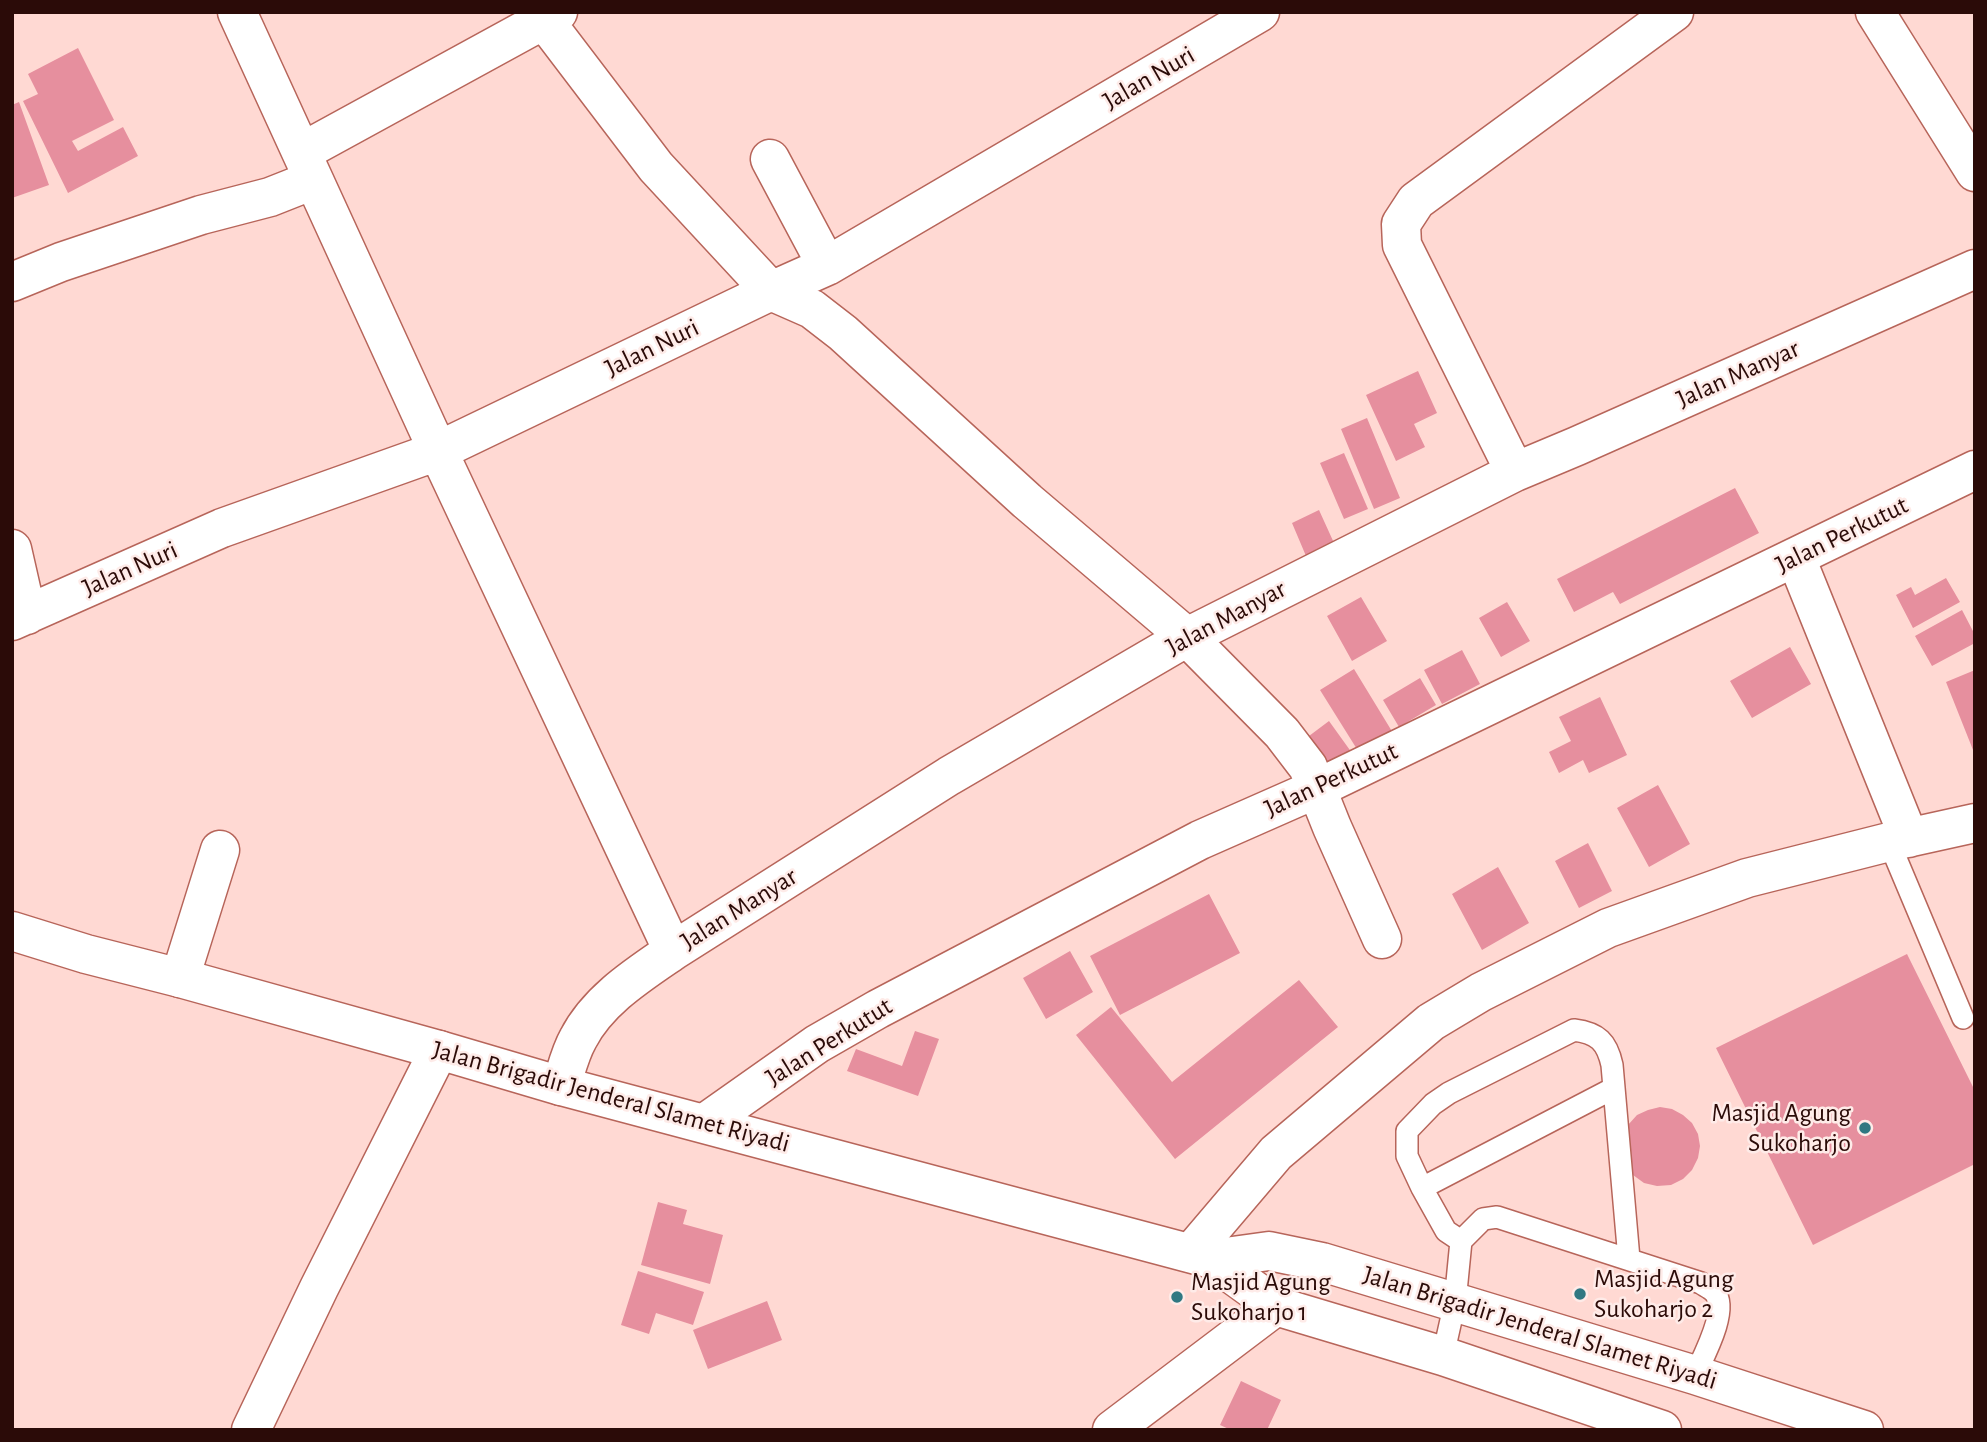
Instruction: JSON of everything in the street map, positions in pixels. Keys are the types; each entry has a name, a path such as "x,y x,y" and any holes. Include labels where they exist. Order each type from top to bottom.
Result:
{"street":[{"path":"237,12 438,451 673,951"},
{"name":"Jalan Nuri","path":"20,618 222,528 438,451 828,266 1214,24 1260,12"},
{"path":"1515,472 1402,245 1401,224 1416,201 1674,12"},
{"path":"1875,12 1975,172"},
{"path":"12,282 61,262 201,215 270,197 307,166 547,15 656,167 771,291 812,309 843,333 1027,501 1187,637 1282,733 1308,767 1382,939"},
{"path":"770,159 828,266"},
{"name":"Jalan Manyar","path":"561,1086 577,1041 593,1015 629,982 673,951 949,776 1187,637 1515,472 1975,269"},
{"name":"Jalan Perkutut","path":"705,1123 817,1044 878,1009 1200,840 1318,788 1975,470"},
{"path":"12,549 20,618"},
{"path":"1796,558 1899,840"},
{"path":"1201,1256 1276,1153 1431,1022 1481,992 1608,928 1747,878 1975,822"},
{"path":"180,978 220,850"},
{"name":"Jalan Brigadir Jenderal Slamet Riyadi","path":"12,931 561,1086 1201,1256 1276,1306 1443,1356 1662,1430"},
{"path":"251,1430 439,1050"},
{"name":"Jalan Brigadir Jenderal Slamet Riyadi","path":"1201,1256 1269,1251 1322,1262 1695,1375 1864,1430"},
{"path":"1112,1430 1276,1306"}],"lane":[{"path":"1899,840 1963,1018"},
{"path":"1461,1241 1446,1231 1422,1188 1407,1156 1407,1131 1433,1104 1449,1093 1574,1030 1586,1031 1599,1037 1609,1050 1629,1259"},
{"path":"1422,1188 1614,1088"},
{"path":"1443,1356 1455,1302 1461,1241 1483,1219 1497,1217 1701,1283 1716,1294 1720,1308 1716,1325 1695,1375"}],"building":[{"path":"78,48 114,120 72,141 78,151 123,127 138,156 68,193 23,101 38,94 28,74"},
{"path":"19,102 49,185 12,198 12,105"},
{"path":"1418,371 1437,413 1414,424 1425,447 1396,461 1366,395"},
{"path":"1367,418 1400,498 1374,509 1341,429"},
{"path":"1344,453 1368,509 1344,519 1320,463"},
{"path":"1735,488 1759,533 1620,604 1613,592 1574,612 1557,579"},
{"path":"1319,510 1334,543 1306,556 1292,523"},
{"path":"1946,578 1960,602 1913,628 1896,595 1911,587 1915,595"},
{"path":"1361,597 1387,641 1352,661 1327,616"},
{"path":"1507,602 1530,641 1501,657 1479,618"},
{"path":"1962,610 1975,635 1975,643 1932,666 1915,636"},
{"path":"1790,647 1811,684 1752,718 1730,681"},
{"path":"1462,650 1480,684 1442,704 1424,670"},
{"path":"1354,669 1393,733 1360,754 1320,690"},
{"path":"1975,670 1975,755 1946,682"},
{"path":"1420,678 1436,705 1399,727 1383,700"},
{"path":"1600,697 1627,755 1589,773 1583,760 1559,773 1549,752 1571,741 1559,717"},
{"path":"1329,721 1352,753 1327,769 1305,739"},
{"path":"1658,785 1690,844 1649,867 1617,808"},
{"path":"1588,843 1612,891 1579,908 1555,861"},
{"path":"1498,867 1529,923 1482,950 1452,894"},
{"path":"1209,894 1240,953 1120,1015 1090,956"},
{"path":"1070,951 1093,992 1046,1019 1023,978"},
{"name":"Masjid Agung Sukoharjo","path":"1907,954 1975,1091 1975,1164 1813,1245 1716,1048"},
{"path":"1299,980 1338,1027 1175,1159 1076,1035 1111,1007 1172,1082"},
{"path":"915,1031 939,1039 918,1096 847,1071 856,1049 902,1066"},
{"path":"1660,1107 1672,1109 1692,1123 1700,1146 1692,1170 1683,1179 1671,1185 1657,1186 1644,1183 1633,1175 1625,1164 1628,1125 1637,1115"},
{"path":"658,1202 687,1210 683,1224 723,1235 710,1284 641,1265"},
{"path":"638,1271 704,1292 693,1325 656,1313 649,1334 621,1325"},
{"path":"767,1301 782,1340 708,1369 693,1330"},
{"path":"1241,1381 1281,1400 1267,1430 1231,1430 1220,1425"}],"place":[{"name":"Masjid Agung Sukoharjo","path":"1865,1128"},
{"name":"Masjid Agung Sukoharjo 2","path":"1580,1294"},
{"name":"Masjid Agung Sukoharjo 1","path":"1177,1297"}]}
